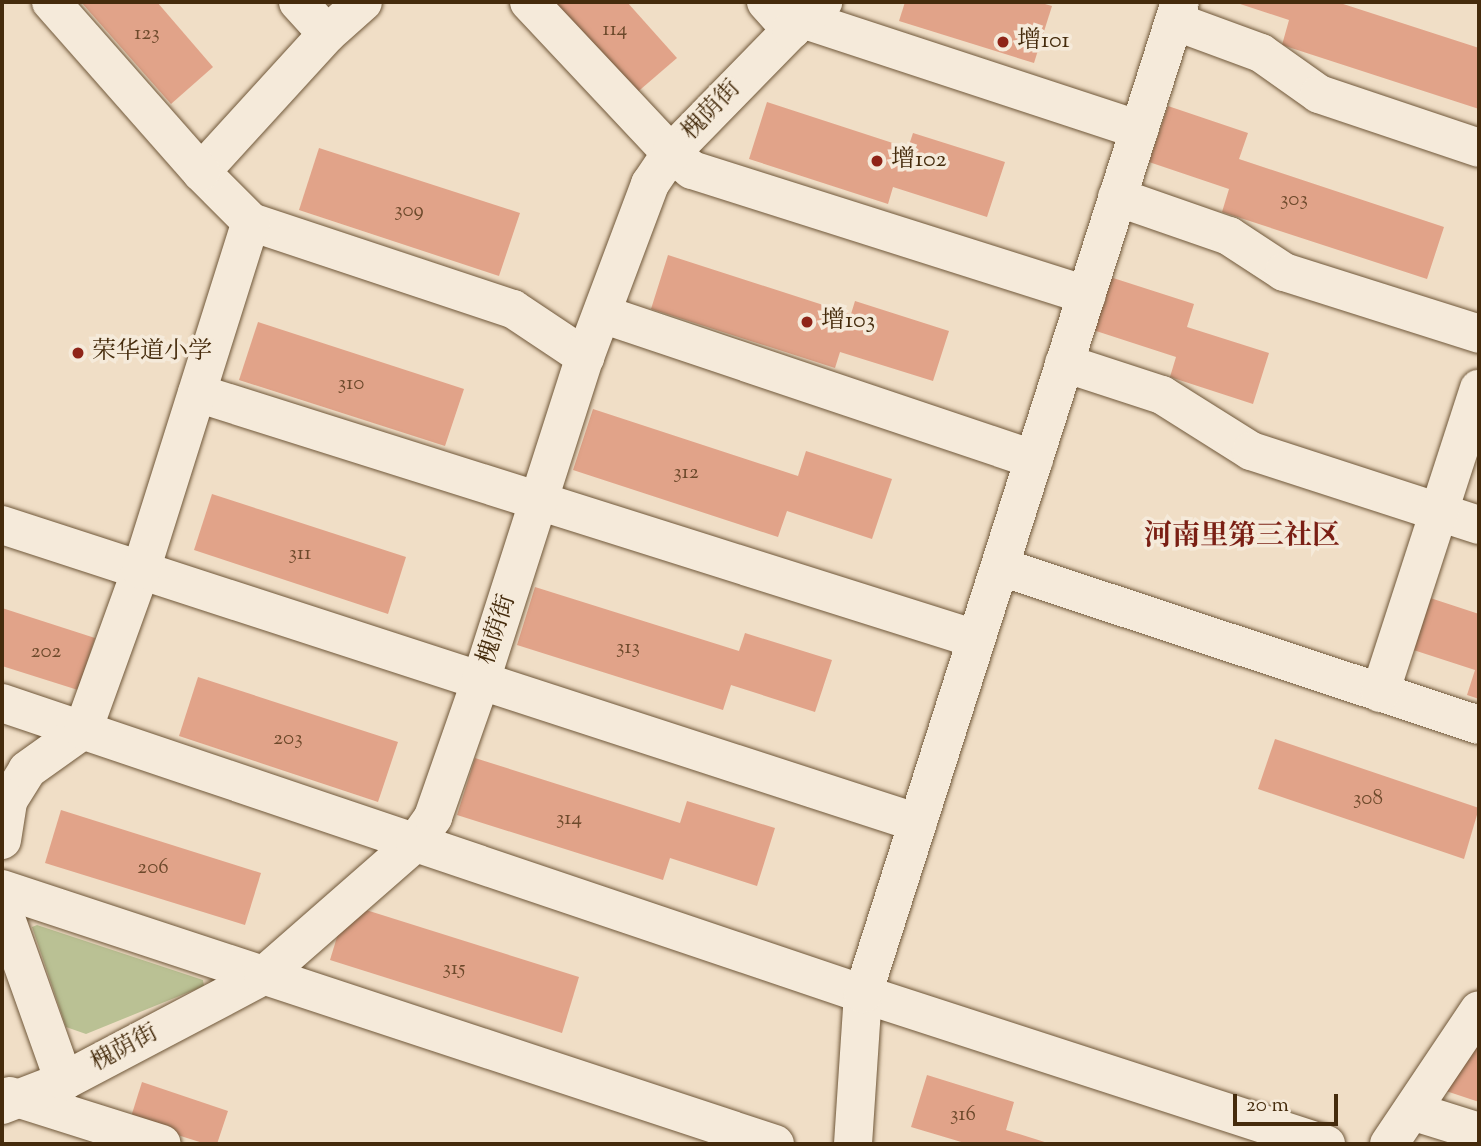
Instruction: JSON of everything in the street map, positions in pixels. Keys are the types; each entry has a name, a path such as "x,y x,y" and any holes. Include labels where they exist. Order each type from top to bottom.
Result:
{"street":[{"path":"51,2 201,172 251,222 513,309 585,357"},
{"path":"298,2 327,34"},
{"path":"201,172 327,34 363,2"},
{"path":"529,2 671,153 692,170 1087,295"},
{"path":"853,1144 863,994 1177,11 1261,53 1319,94 1479,148"},
{"path":"796,13 1139,130"},
{"name":"槐荫街","path":"8,1099 64,1081 263,976 415,843 433,817 481,680 585,357 650,184 671,153 796,13"},
{"path":"1117,197 1229,236 1284,272 1479,334"},
{"path":"2,840 8,801 27,770 83,730 141,570 251,222"},
{"path":"602,314 1034,460"},
{"path":"1065,363 1162,395 1251,452 1479,526"},
{"path":"1380,693 1437,511 1479,389"},
{"path":"197,393 976,639"},
{"path":"2,525 918,823"},
{"path":"1000,567 1479,725"},
{"path":"2,703 863,994 1326,1144"},
{"path":"2,889 263,976 686,1129 775,1144"},
{"path":"2,908 64,1081"},
{"path":"1389,1144 1479,1010"},
{"path":"8,1099 162,1144"},
{"path":"1412,1111 1479,1132"}],"green space":[{"path":"37,925 203,980 204,986 86,1034 66,1027 32,927"}],"building":[{"path":"81,2 157,2 213,67 171,104"},
{"path":"553,2 627,2 677,58 634,95"},
{"name":"增101","path":"905,2 1038,2 1052,6 1034,63 899,21"},
{"path":"1234,2 1337,2 1479,48 1479,109 1282,45 1289,20"},
{"name":"增102","path":"767,102 908,148 913,133 1005,162 987,217 893,187 888,204 749,159"},
{"path":"1168,106 1248,133 1239,159 1444,227 1427,279 1222,212 1229,189 1149,162"},
{"path":"319,148 520,213 499,276 299,210"},
{"name":"增103","path":"668,255 851,314 855,301 949,331 933,381 840,352 835,368 651,309"},
{"path":"1110,277 1194,304 1187,327 1269,353 1253,404 1170,377 1176,357 1093,330"},
{"path":"258,322 464,389 445,446 239,380"},
{"path":"593,409 798,476 806,451 892,479 872,539 787,511 778,537 573,470"},
{"path":"212,494 406,557 388,614 194,550"},
{"path":"535,587 739,651 745,633 832,660 815,712 731,685 723,710 517,645"},
{"path":"1412,592 1479,614 1479,699 1467,695 1475,670 1395,644"},
{"path":"2,608 95,638 78,690 2,666"},
{"path":"198,677 398,742 378,802 179,736"},
{"path":"1275,739 1479,808 1464,859 1258,789"},
{"path":"475,758 680,823 687,801 775,828 757,886 670,858 663,880 457,815"},
{"path":"61,810 261,873 245,925 45,863"},
{"path":"347,904 579,977 562,1033 330,960"},
{"path":"1479,1043 1479,1102 1446,1091"},
{"path":"927,1075 1014,1102 1006,1130 1051,1144 968,1144 911,1127"},
{"path":"142,1082 228,1111 217,1144 206,1144 130,1120"}],"place":[{"name":"增101","path":"1003,42"},
{"name":"增102","path":"877,161"},
{"name":"增103","path":"807,322"},
{"name":"荣华道小学","path":"78,353"}],"district":[{"name":"河南里第三社区","path":"1242,537"}]}
